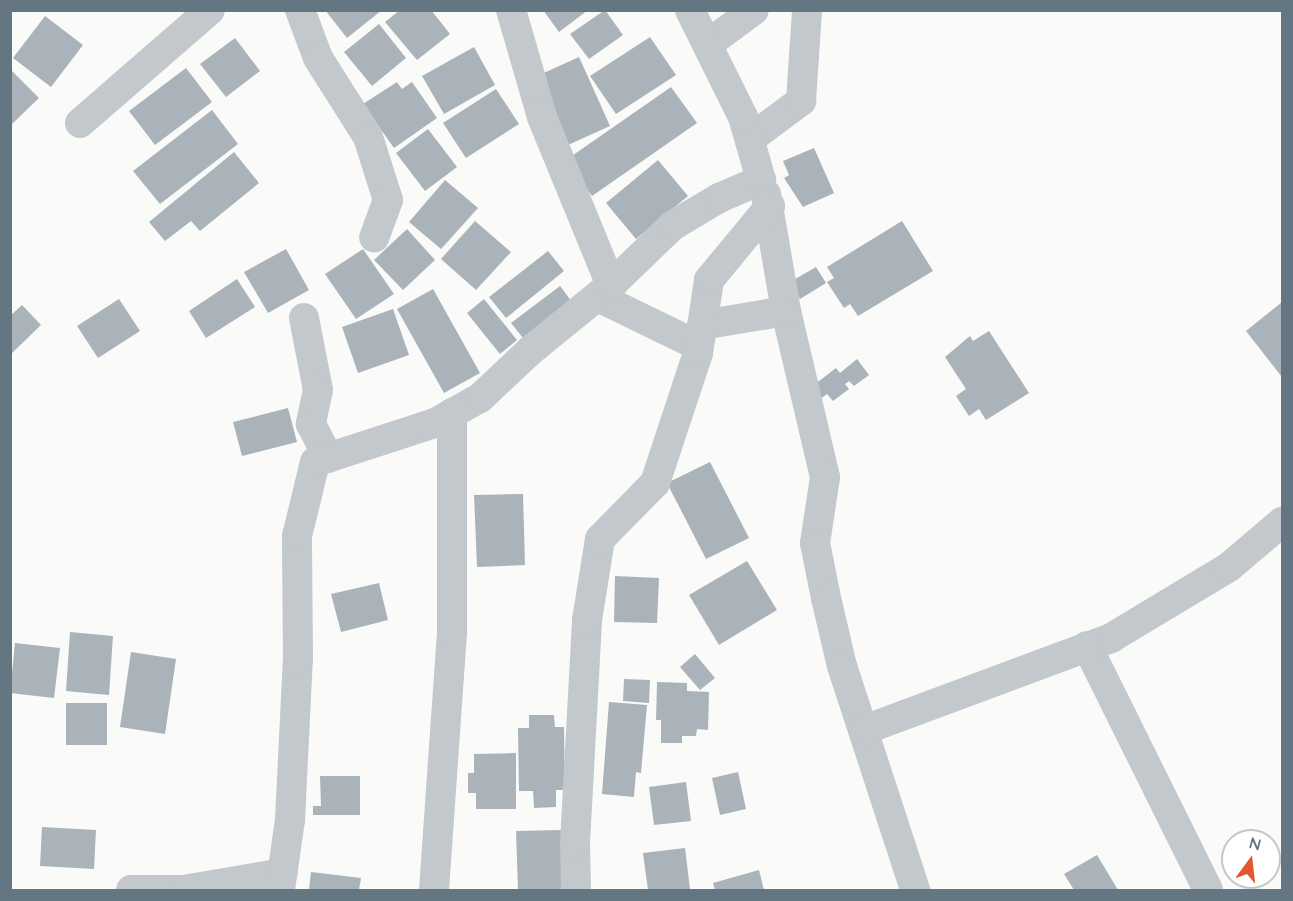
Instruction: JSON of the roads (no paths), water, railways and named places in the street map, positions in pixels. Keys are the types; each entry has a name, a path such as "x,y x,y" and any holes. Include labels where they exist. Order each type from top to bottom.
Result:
{"street":[{"path":"80,123 210,10"},
{"path":"300,10 318,58 368,137 388,200 374,238"},
{"path":"511,10 542,117 604,291 701,335 786,311"},
{"path":"690,10 708,44 750,139 766,193 786,311 825,477 815,543 842,666 915,891"},
{"path":"708,44 754,10"},
{"path":"750,139 801,101 807,10"},
{"path":"131,891 183,890 282,882 298,659 297,536 315,462 452,413 480,398 604,291 672,226 719,198 766,193"},
{"path":"576,891 575,843 586,630 600,538 655,483 701,335 710,280 766,193"},
{"path":"304,318 318,390 311,424 328,458"},
{"path":"434,891 453,621 452,413"},
{"path":"864,730 1111,638 1229,567 1282,522"},
{"path":"1087,646 1208,891"}]}
